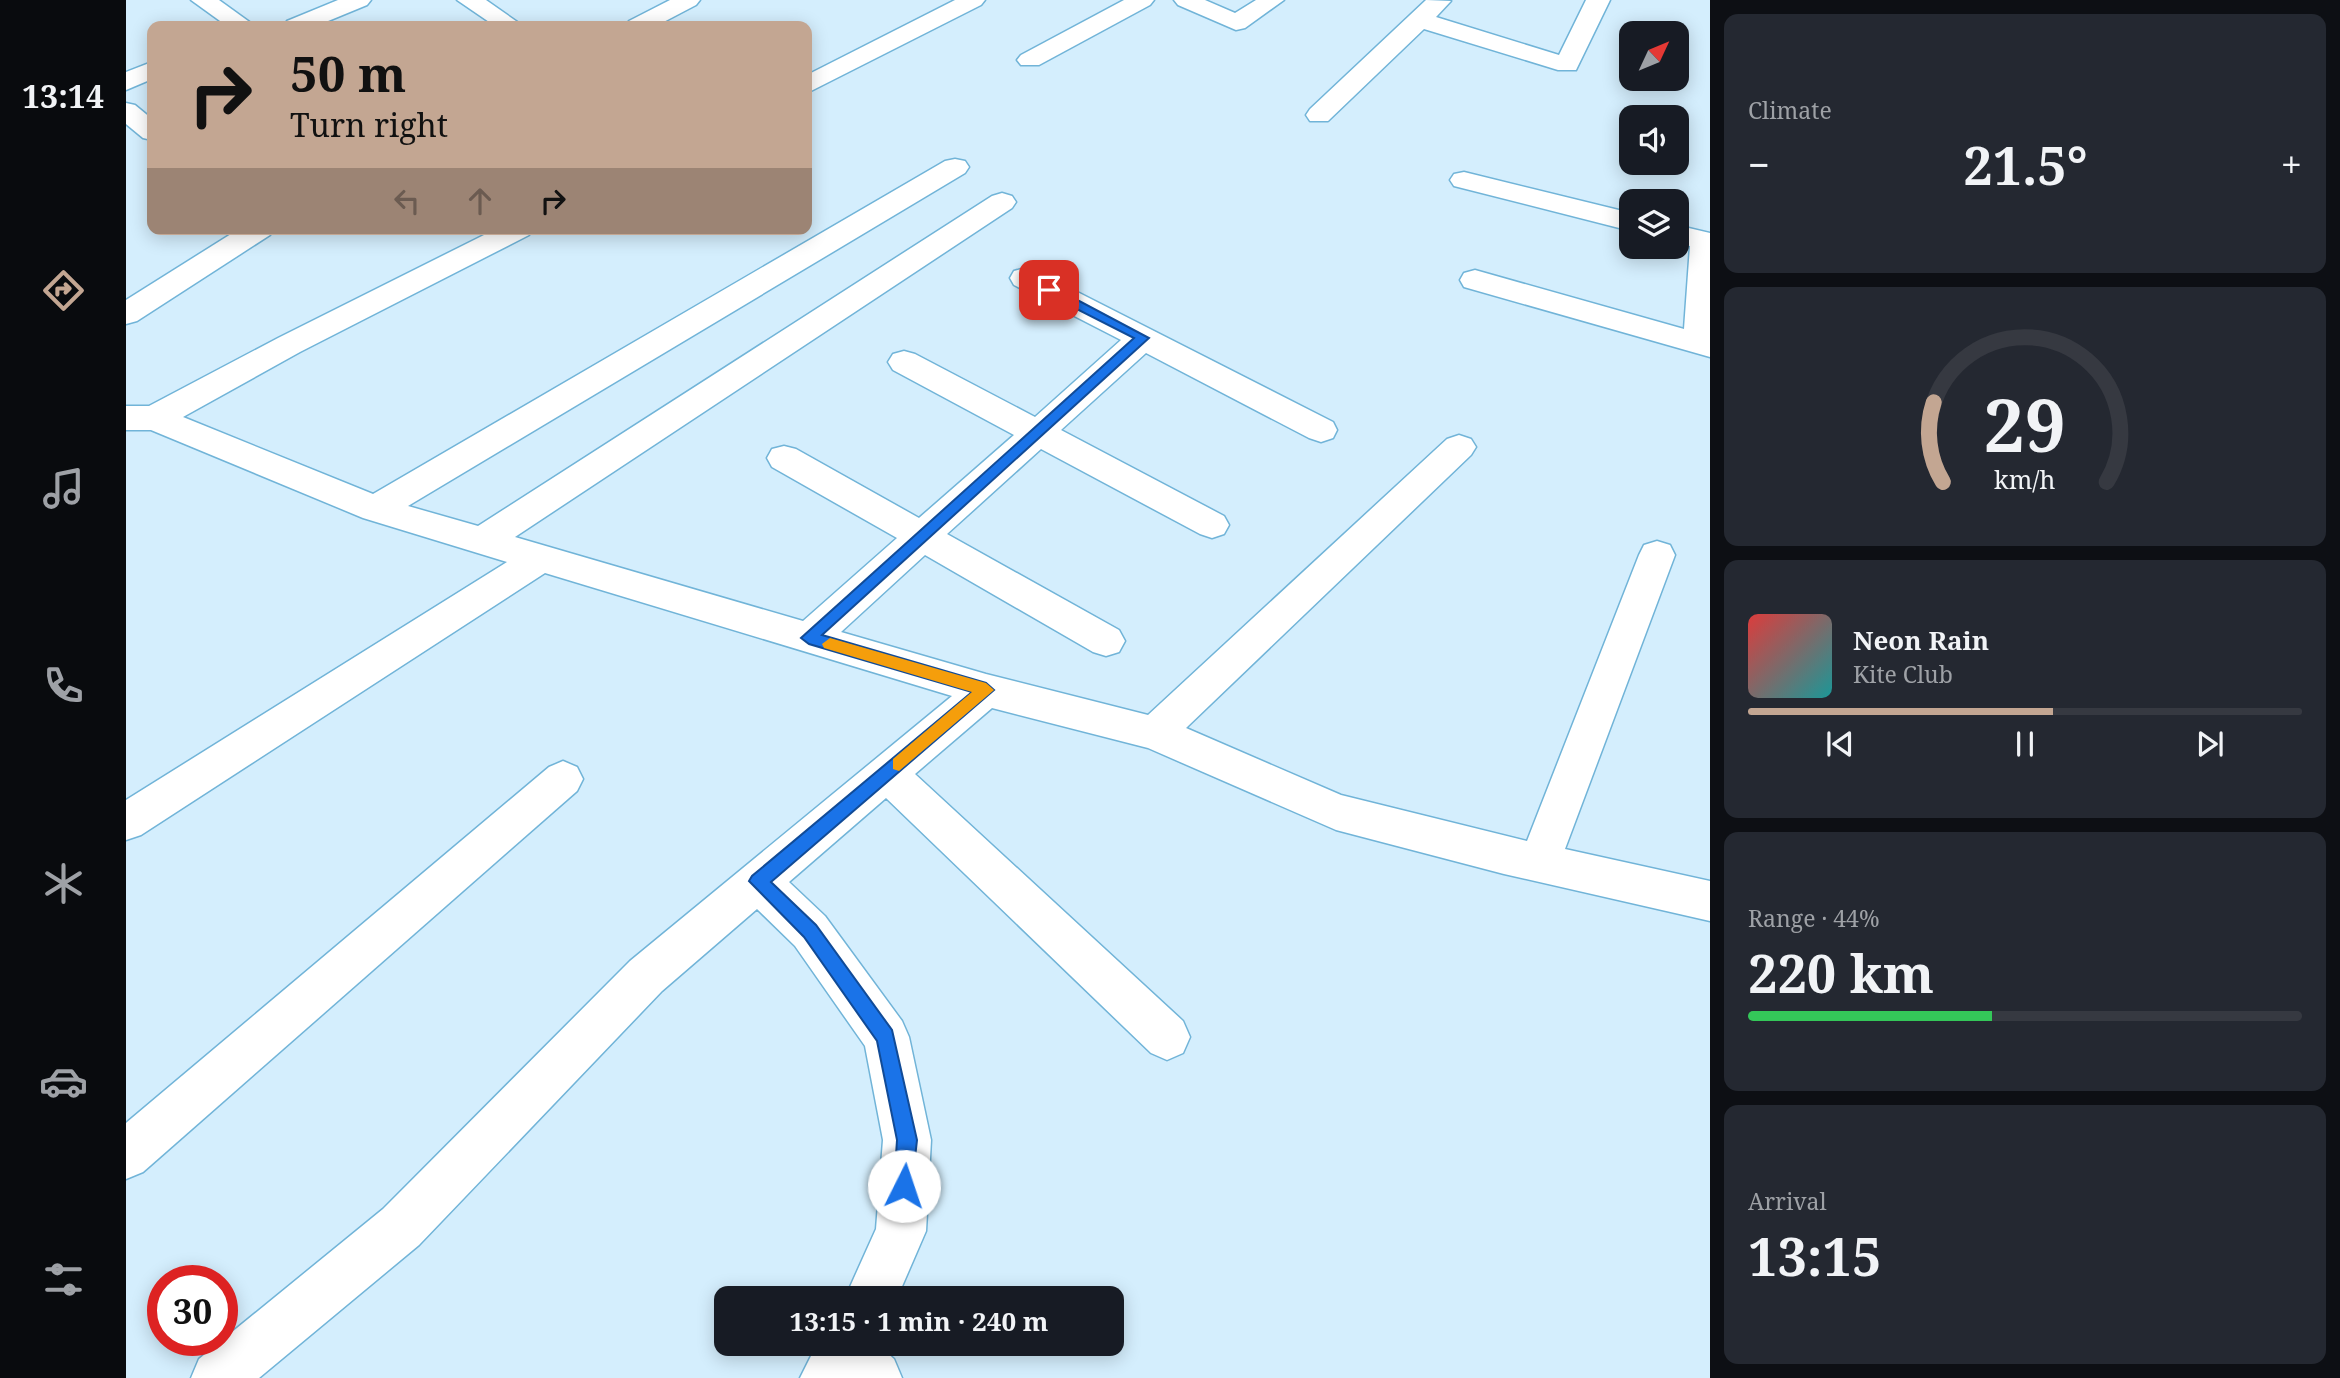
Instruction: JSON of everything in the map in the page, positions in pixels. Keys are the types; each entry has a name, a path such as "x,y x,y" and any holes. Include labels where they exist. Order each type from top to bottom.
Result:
{"street":[{"path":"308,21 359,0"},
{"path":"469,0 503,21"},
{"path":"648,21 688,0"},
{"path":"1030,60 1142,0"},
{"path":"1186,0 1236,23 1272,0"},
{"path":"1319,115 1441,0"},
{"path":"1421,20 1567,65 1598,0"},
{"path":"207,1 236,21"},
{"path":"812,82 960,2"},
{"path":"126,82 147,72"},
{"path":"126,111 147,128"},
{"path":"375,509 955,166"},
{"path":"1464,180 1619,219"},
{"path":"481,542 1002,202"},
{"path":"126,314 251,235"},
{"path":"140,418 507,235"},
{"path":"1475,280 1704,345 1705,241 1689,237"},
{"path":"1026,278 1321,430"},
{"path":"809,638 1143,338"},
{"path":"904,362 1212,525"},
{"path":"140,418 375,509 481,542 986,690 1155,733 1336,811 1539,863 1710,901"},
{"path":"1155,733 1459,447"},
{"path":"785,457 1106,641"},
{"path":"1539,863 1657,555"},
{"path":"126,822 539,559"},
{"path":"218,1378 401,1227 646,976 986,690"},
{"path":"887,773 1167,1037"},
{"path":"126,1155 563,779"},
{"path":"758,881 810,931 886,1037 907,1140 901,1231 876,1286"}],"slow traffic":[{"path":"830,644 986,690 899,764"}],"route":[{"path":"904,1186 907,1140 886,1037 810,931 758,881 986,690 809,638 1143,338 1049,290"}]}
